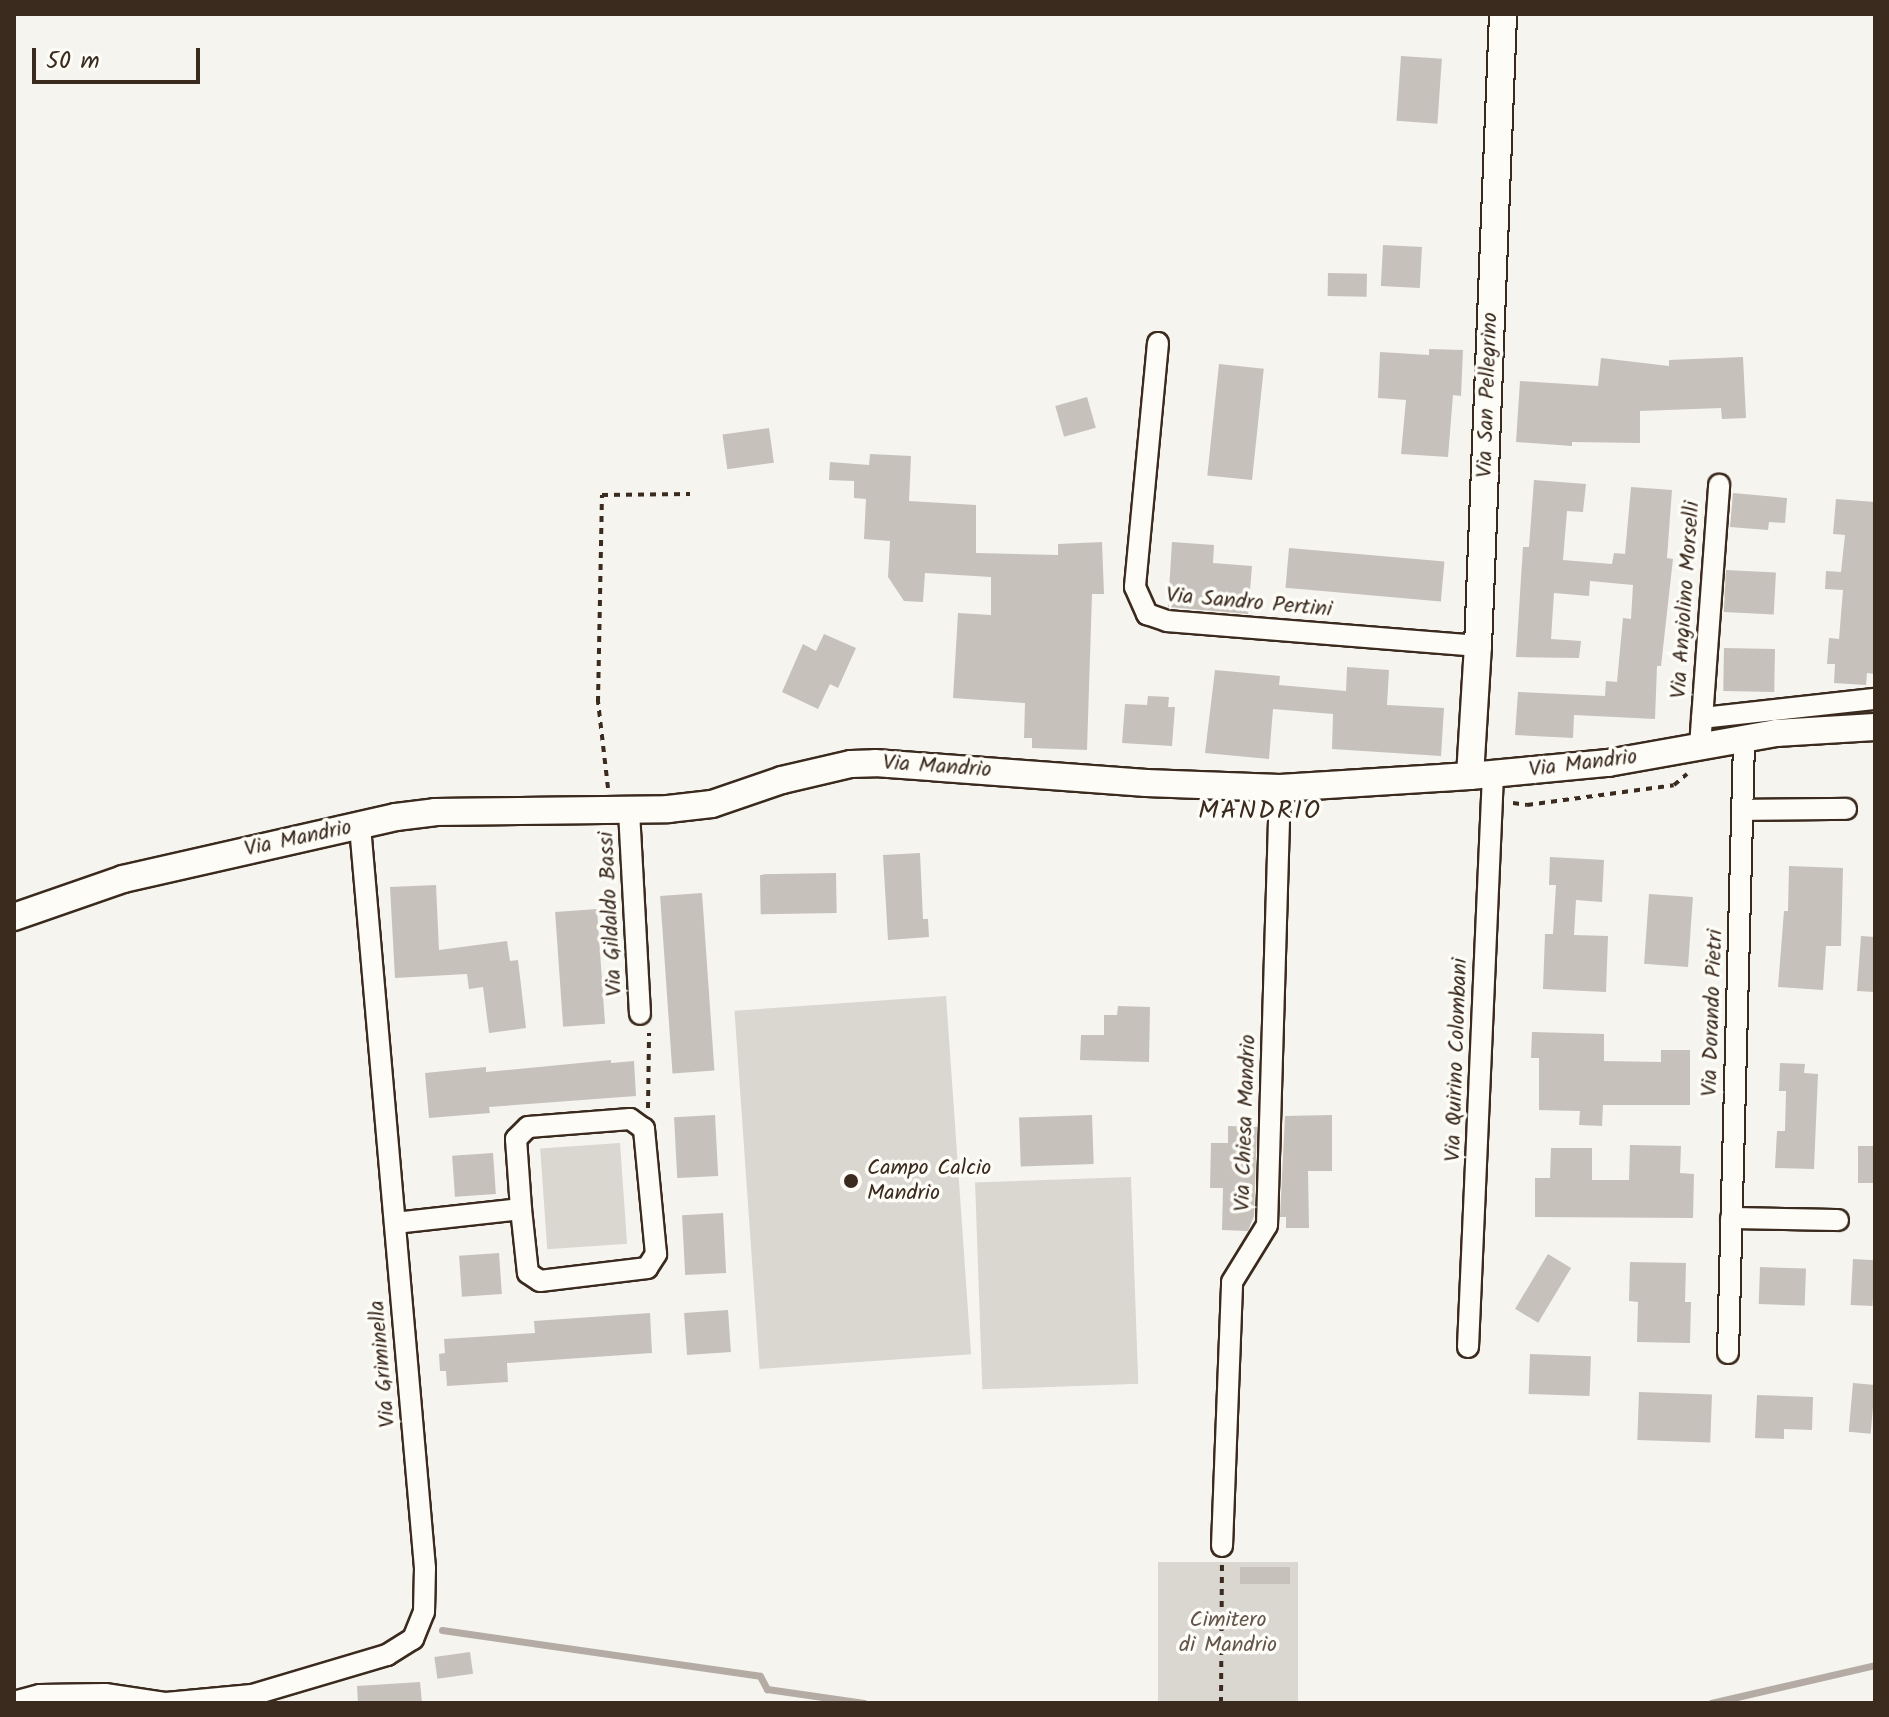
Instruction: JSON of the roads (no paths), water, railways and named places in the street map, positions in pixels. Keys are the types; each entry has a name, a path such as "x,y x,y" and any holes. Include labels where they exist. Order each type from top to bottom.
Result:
{"street":[{"name":"Via San Pellegrino","path":"1481,775 1478,646 1503,14"},
{"name":"Via Sandro Pertini","path":"1158,343 1135,587 1147,614 1167,621 1478,646"},
{"name":"Via Angiolino Morselli","path":"1700,746 1719,485"},
{"name":"Via Angiolino Morselli","path":"1702,718 1875,699"},
{"name":"Via Mandrio","path":"14,917 123,879 435,812 620,811 712,804 807,773 875,763 1146,783 1280,788 1608,763 1800,731 1875,727"},
{"name":"Via Dorando Pietri","path":"1728,1353 1744,741"},
{"name":"Via Quirino Colombani","path":"1468,1347 1481,775"},
{"name":"Via Chiesa Mandrio","path":"1222,1546 1232,1282 1267,1225 1280,788"},
{"path":"1742,810 1846,809"},
{"name":"Via Gildaldo Bassi","path":"620,811 640,1014"},
{"name":"Via Griminella","path":"14,1702 40,1695 105,1694 166,1703 252,1695 387,1655 413,1639 424,1612 425,1568 360,826"},
{"path":"630,1119 639,1124 647,1135 656,1254 647,1268 540,1281 528,1273 521,1209 516,1139 528,1127 630,1119"},
{"path":"395,1223 521,1209"},
{"path":"1731,1218 1838,1220"}],"waterway":[{"path":"442,1630 760,1676 767,1689 864,1703"},
{"path":"1711,1703 1875,1665"}],"place":[{"name":"Campo Calcio Mandrio","path":"851,1181"}],"district":[{"name":"MANDRIO","path":"1260,812"}],"park label":[{"name":"Cimitero di Mandrio","path":"1228,1632"}]}
